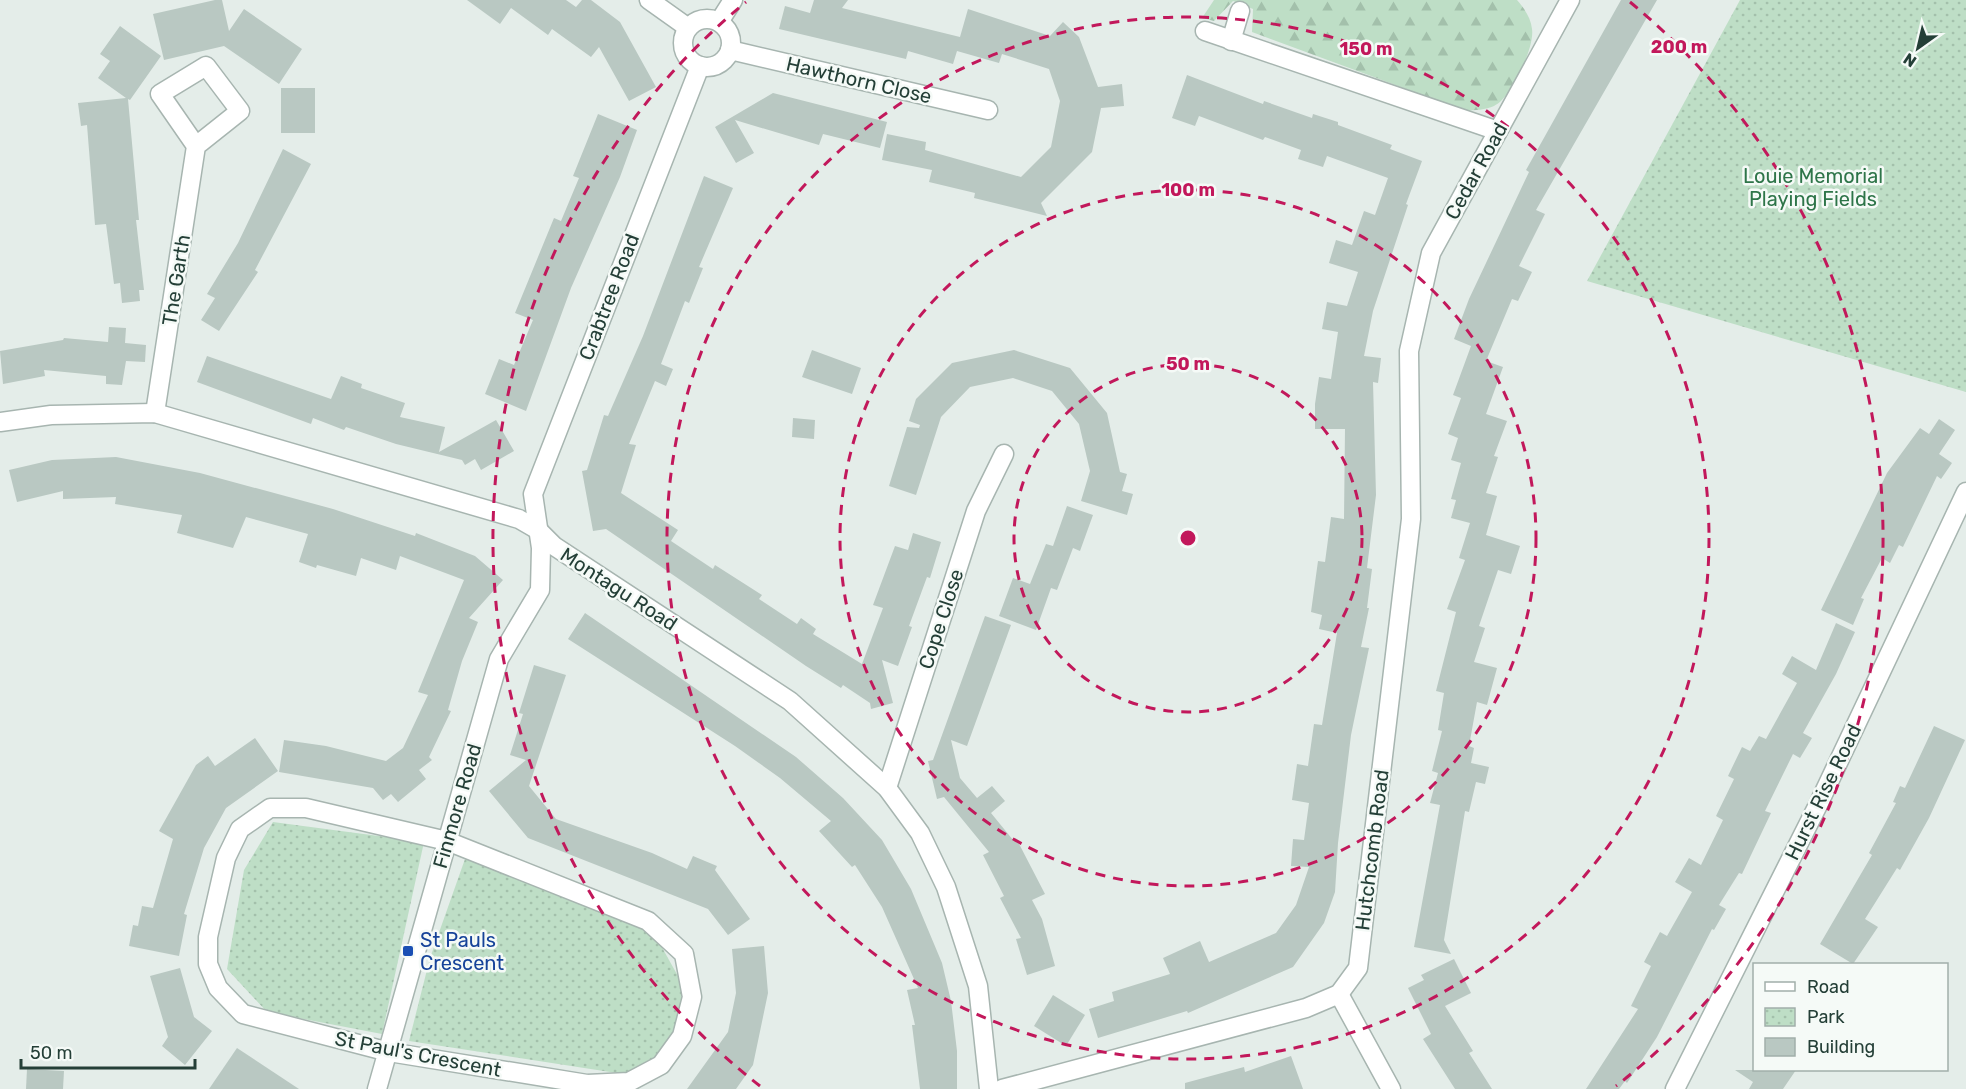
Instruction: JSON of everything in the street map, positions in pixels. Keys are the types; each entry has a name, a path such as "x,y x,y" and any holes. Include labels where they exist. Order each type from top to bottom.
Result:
{"street":[{"path":"649,0 687,27"},
{"path":"719,22 733,0"},
{"name":"Cedar Road","path":"1409,351 1431,253 1566,1"},
{"path":"1231,41 1239,11"},
{"path":"702,19 719,22 730,34 730,50 718,65 700,66 689,60 683,50 682,38 687,27 702,19"},
{"path":"1205,32 1498,131"},
{"name":"Hawthorn Close","path":"730,50 988,110"},
{"path":"206,66 240,111 196,146 160,94 206,66"},
{"name":"Crabtree Road","path":"538,530 533,494 536,485 700,66"},
{"name":"The Garth","path":"155,413 196,146"},
{"name":"Hutchcomb Road","path":"1339,994 1358,968 1412,519 1409,351"},
{"name":"Montagu Road","path":"0,422 51,415 155,413 519,519 538,530 554,546 790,701 887,788 920,833 946,887 978,986 989,1089"},
{"name":"Cope Close","path":"887,788 976,511 1004,454"},
{"name":"Hurst Rise Road","path":"1675,1089 1818,806 1966,492"},
{"name":"Finmore Road","path":"377,1089 499,660 540,590 541,548 538,530"},
{"name":"St Paul's Crescent","path":"270,808 306,808 447,841 648,921 684,954 692,997 682,1036 661,1065 629,1082 587,1084 389,1052 243,1014 218,988 208,964 208,937 226,858 240,829 270,808"},
{"path":"1002,1089 1306,1008 1339,994 1391,1089"}],"green space":[{"path":"1214,0 1517,0 1530,21 1532,37 1526,59 1508,94 1494,106 1466,111 1252,32 1253,9 1233,1 1214,21 1202,18"},
{"name":"Louie Memorial Playing Fields","path":"1740,0 1966,0 1966,392 1587,281"},
{"path":"273,822 424,842 382,1034 267,1012 227,969 244,870"},
{"path":"465,859 650,926 683,985 676,1036 636,1076 409,1041 430,958"}],"building":[{"path":"222,0 229,31 244,9 302,49 279,84 224,46 164,60 153,14"},
{"path":"467,0 566,0 576,7 582,0 591,0 620,22 656,87 629,101 599,47 591,57 552,29 548,35 511,8 500,24"},
{"path":"814,0 848,0 842,8 960,37 968,9 1050,36 1063,22 1079,37 1098,87 1122,84 1124,106 1101,108 1092,152 1041,203 1047,216 974,198 975,193 929,182 932,170 882,160 887,134 926,142 925,150 1021,177 1051,147 1060,101 1049,69 1002,54 999,63 957,51 953,64 908,51 906,59 779,29 785,6 810,13"},
{"path":"1621,0 1657,0 1536,210 1545,214 1519,266 1532,272 1518,301 1512,299 1486,361 1503,367 1486,414 1507,421 1494,456 1498,457 1486,493 1497,496 1486,535 1520,546 1511,574 1498,570 1479,626 1485,628 1474,662 1497,668 1487,705 1477,702 1469,746 1474,748 1471,763 1489,767 1485,784 1476,782 1469,812 1465,811 1444,940 1451,954 1414,947 1440,805 1430,803 1438,773 1432,771 1442,731 1438,730 1444,693 1436,691 1456,612 1447,609 1465,560 1459,558 1470,523 1451,518 1456,500 1451,499 1461,463 1451,460 1458,438 1448,434 1461,398 1453,395 1471,346 1454,339 1469,299 1529,172 1526,170"},
{"path":"120,26 161,56 130,100 128,99 139,220 136,220 144,290 139,290 140,301 122,303 120,283 114,284 106,224 95,225 87,125 81,126 78,103 126,98 98,78 110,61 100,54"},
{"path":"1187,75 1263,104 1264,101 1312,118 1313,114 1338,122 1338,125 1392,145 1390,149 1422,161 1406,204 1408,205 1373,311 1364,356 1381,358 1378,383 1373,382 1376,495 1367,568 1372,569 1367,608 1369,608 1361,647 1369,648 1351,735 1338,843 1335,892 1324,923 1293,967 1188,1013 1187,1011 1098,1038 1089,1009 1114,1001 1112,992 1170,974 1163,958 1200,941 1209,962 1276,933 1296,905 1309,867 1291,866 1293,839 1304,840 1309,803 1292,800 1297,764 1308,766 1314,724 1322,725 1337,633 1319,629 1322,615 1311,612 1318,561 1325,562 1331,517 1344,519 1345,429 1315,429 1315,404 1319,377 1331,379 1338,332 1322,329 1327,302 1347,306 1358,272 1329,263 1336,240 1352,245 1364,211 1375,215 1388,178 1327,156 1323,167 1298,159 1301,150 1265,137 1263,140 1199,116 1195,126 1172,118"},
{"path":"281,88 315,88 315,133 281,133"},
{"path":"773,93 887,122 880,148 823,134 819,145 735,120 754,153 736,163 715,127"},
{"path":"598,114 637,130 620,177 571,288 526,411 485,394 499,359 514,365 533,320 515,313 554,218 561,221 579,178 573,176"},
{"path":"283,149 311,164 255,270 258,272 219,331 201,320 215,298 207,294 238,243"},
{"path":"704,176 733,188 699,267 703,268 689,303 685,301 661,364 673,369 666,386 655,381 629,444 636,445 621,493 678,530 671,541 713,569 715,565 762,595 759,599 797,624 801,618 816,629 813,634 862,664 883,608 873,605 895,546 908,550 913,533 941,542 930,578 927,577 909,626 912,627 898,666 882,660 893,703 871,709 870,703 843,685 841,688 806,666 606,529 593,531 582,471 587,470 604,415 608,416 643,336"},
{"path":"109,327 126,328 125,343 146,345 145,362 126,361 122,385 106,384 106,376 44,370 45,376 3,384 0,351 64,338 108,342"},
{"path":"812,350 861,368 852,394 802,377"},
{"path":"1014,350 1070,368 1107,413 1120,472 1127,474 1122,491 1133,494 1127,515 1081,501 1090,471 1079,424 1052,391 1013,378 970,387 941,417 916,495 889,486 907,427 919,428 920,425 909,421 916,399 952,363"},
{"path":"207,356 331,399 341,376 362,384 361,388 405,403 400,417 445,427 439,452 496,420 514,451 481,470 475,459 465,465 462,460 396,444 346,427 344,430 313,418 311,424 197,382"},
{"path":"793,418 815,420 814,439 792,437"},
{"path":"1939,419 1955,430 1939,454 1952,463 1941,479 1937,476 1903,547 1899,545 1890,563 1882,558 1861,598 1864,599 1853,625 1821,610 1887,473 1920,428 1929,434"},
{"path":"116,457 200,473 333,509 415,536 416,533 475,556 503,580 469,618 478,622 462,661 448,710 451,711 429,757 432,760 419,770 426,779 398,802 391,794 383,800 373,788 279,772 284,740 326,746 386,761 403,748 428,695 418,692 464,580 400,556 396,570 361,558 356,576 317,565 316,568 299,562 308,534 246,517 233,548 177,533 182,515 115,504 116,497 63,499 63,491 17,502 9,470 52,460"},
{"path":"1067,506 1093,515 1080,551 1073,548 1057,590 1051,588 1036,630 999,616 1013,578 1030,584 1046,544 1053,546"},
{"path":"585,613 796,757 843,798 882,840 911,889 942,963 951,1001 957,1051 957,1089 920,1089 912,1025 915,1025 907,990 918,988 882,907 855,865 852,867 819,831 831,821 780,778 735,746 568,639"},
{"path":"985,616 1011,625 967,746 951,740 960,778 977,798 992,786 1005,801 991,813 1013,840 1016,838 1045,894 1032,900 1042,919 1055,966 1027,975 1016,939 1021,938 1000,898 1004,896 983,855 989,852 944,797 937,799 928,761 933,760"},
{"path":"1836,623 1855,632 1836,674 1803,733 1812,738 1800,758 1793,754 1765,811 1771,813 1742,874 1739,873 1719,905 1726,909 1714,930 1712,929 1657,1037 1627,1083 1625,1081 1619,1089 1586,1089 1638,1009 1631,1006 1651,966 1644,962 1660,932 1667,936 1692,892 1675,882 1689,858 1701,865 1723,820 1716,816 1734,779 1728,776 1742,747 1750,751 1759,736 1766,739 1797,683 1782,674 1792,656 1816,670"},
{"path":"534,665 566,675 529,786 556,819 652,853 687,869 693,856 717,866 715,870 750,919 728,935 708,909 528,838 489,791 526,760 510,755 523,714 519,713"},
{"path":"1934,726 1965,740 1929,818 1900,870 1897,868 1865,919 1878,927 1854,963 1851,963 1820,944 1872,855 1869,853 1896,803 1893,802 1900,786 1905,788"},
{"path":"255,738 278,771 226,808 204,848 184,914 187,915 179,956 129,946 133,925 138,926 142,906 153,908 173,839 159,831 196,765 208,756 215,766"},
{"path":"764,946 768,993 753,1065 736,1089 687,1089 728,1032 736,993 732,949"},
{"path":"1454,959 1471,993 1445,1006 1473,1051 1469,1053 1492,1089 1455,1089 1423,1039 1431,1034 1408,988 1424,980 1421,975"},
{"path":"180,968 194,1017 212,1031 185,1065 162,1046 168,1037 150,976"},
{"path":"1053,995 1085,1015 1066,1046 1034,1026"},
{"path":"237,1048 299,1089 209,1089"},
{"path":"1291,1056 1303,1089 1185,1089 1185,1083 1244,1067 1245,1072"},
{"path":"27,1069 64,1071 63,1089 26,1089"},
{"path":"1735,1070 1795,1071 1783,1089 1749,1089 1753,1082"}],"place":[{"name":"St Pauls Crescent","path":"408,951"}]}
